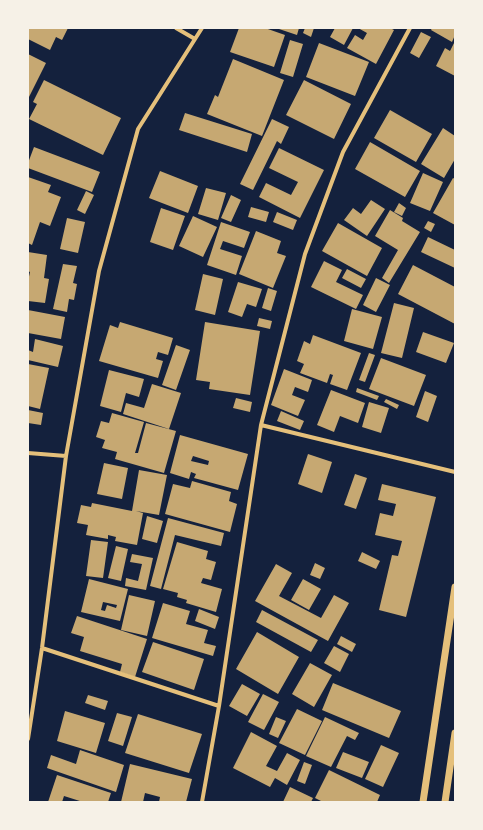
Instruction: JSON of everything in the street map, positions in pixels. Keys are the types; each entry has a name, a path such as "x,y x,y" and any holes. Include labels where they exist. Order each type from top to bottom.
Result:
{"street":[{"path":"176,28 195,38"},
{"path":"28,739 42,648 66,456 99,271 138,129 202,28"},
{"path":"202,802 219,706 261,425 305,254 343,152 410,28"},
{"path":"261,425 455,472"},
{"path":"28,453 66,456"},
{"path":"423,802 455,587"},
{"path":"42,648 219,706"},
{"path":"445,802 455,733"}],"building":[{"path":"28,28 68,28 62,40 56,37 50,50 28,39"},
{"path":"239,28 265,28 285,35 274,67 230,52"},
{"path":"299,28 297,35 279,29"},
{"path":"305,28 314,28 311,37 303,33"},
{"path":"335,28 353,28 344,45 330,37"},
{"path":"358,28 390,28 394,30 376,64 347,48 355,35 363,40 367,33"},
{"path":"432,28 455,28 455,35 452,42 431,30"},
{"path":"421,32 431,37 419,58 410,53"},
{"path":"290,40 303,44 293,77 280,73"},
{"path":"455,41 455,76 436,66 445,48 450,51"},
{"path":"319,43 369,62 355,96 306,77"},
{"path":"28,54 46,63 28,99"},
{"path":"233,59 284,80 262,136 207,114 215,95 218,97"},
{"path":"44,80 121,118 103,155 29,119 37,104 33,102"},
{"path":"304,80 351,104 334,139 286,115"},
{"path":"390,110 432,134 416,162 374,138"},
{"path":"185,113 252,134 247,152 179,130"},
{"path":"272,119 289,127 281,144 277,141 253,190 240,184"},
{"path":"443,128 455,136 455,159 444,178 421,164"},
{"path":"370,142 420,171 405,197 355,169"},
{"path":"34,147 100,172 92,192 28,168 28,163"},
{"path":"279,148 324,170 300,218 259,197 266,183 291,195 298,182 269,168"},
{"path":"160,171 198,186 188,213 149,198"},
{"path":"423,173 443,182 430,211 410,203"},
{"path":"28,177 51,185 48,192 61,197 50,226 40,222 32,245 28,243"},
{"path":"453,178 455,179 455,225 433,213"},
{"path":"206,188 226,193 218,220 198,214"},
{"path":"86,191 94,195 85,214 77,210"},
{"path":"231,195 241,200 231,222 221,218"},
{"path":"371,200 385,209 367,236 344,220 353,208 361,214"},
{"path":"399,203 406,208 402,216 394,212"},
{"path":"251,207 269,212 266,222 248,217"},
{"path":"161,208 185,216 173,250 150,242"},
{"path":"390,210 403,218 402,221 420,232 389,283 382,278 398,250 375,236"},
{"path":"277,212 297,220 293,230 273,222"},
{"path":"193,216 217,227 203,257 179,246"},
{"path":"67,218 85,222 78,253 60,249"},
{"path":"428,221 435,224 431,232 424,228"},
{"path":"221,222 250,232 244,248 223,241 220,249 242,256 236,275 207,265"},
{"path":"338,223 382,248 367,276 322,251"},
{"path":"256,231 281,241 277,253 286,256 273,288 239,274"},
{"path":"428,237 455,250 455,268 421,252"},
{"path":"28,252 47,255 44,278 49,279 45,303 28,301 28,281 30,272 28,271"},
{"path":"324,261 342,270 336,282 363,295 356,309 311,287"},
{"path":"63,264 77,266 73,283 77,284 74,300 69,299 67,312 53,309"},
{"path":"413,265 455,287 455,324 398,294"},
{"path":"347,269 366,279 361,288 342,278"},
{"path":"203,274 223,279 215,315 195,310"},
{"path":"376,278 390,285 376,312 363,305"},
{"path":"238,282 262,289 256,307 247,304 242,317 228,312"},
{"path":"268,288 277,291 271,311 262,308"},
{"path":"394,303 414,308 402,358 381,353"},
{"path":"352,309 382,317 373,349 344,341"},
{"path":"28,310 65,317 61,339 28,333"},
{"path":"259,318 272,321 270,329 257,326"},
{"path":"120,322 173,338 168,355 158,352 156,359 163,361 158,378 99,361 110,325 118,328"},
{"path":"205,322 260,331 250,395 209,389 210,382 196,380"},
{"path":"423,332 454,343 446,363 416,352"},
{"path":"313,335 361,353 347,390 330,384 333,375 330,374 327,383 300,373 304,364 297,361 304,341 310,344"},
{"path":"35,339 63,346 58,367 28,360 28,350 33,352"},
{"path":"176,345 190,350 176,390 162,385"},
{"path":"369,353 375,355 365,382 359,380"},
{"path":"381,358 426,375 414,406 369,389"},
{"path":"28,364 49,368 40,409 28,406"},
{"path":"284,369 312,380 308,392 295,387 292,395 305,400 298,416 271,405"},
{"path":"109,370 144,379 139,397 126,393 121,412 100,406"},
{"path":"152,384 181,393 169,429 123,414 126,403 144,408"},
{"path":"357,388 379,396 377,400 356,392"},
{"path":"331,390 365,403 358,423 340,416 334,432 317,425"},
{"path":"425,391 437,396 428,422 416,417"},
{"path":"236,398 252,402 250,412 233,408"},
{"path":"386,399 399,405 397,409 384,402"},
{"path":"369,402 389,408 381,433 362,427"},
{"path":"28,410 43,413 41,425 28,423"},
{"path":"281,411 304,421 300,430 277,421"},
{"path":"112,413 144,422 135,453 138,453 146,423 176,431 164,473 115,459 117,452 102,448 105,440 96,437 101,421 109,423"},
{"path":"180,435 248,454 238,490 194,478 196,474 191,472 189,479 170,473","holes":["193,456 209,461 208,465 191,461"]},
{"path":"308,454 332,462 322,493 298,484"},
{"path":"104,463 128,468 122,499 97,494"},
{"path":"139,470 167,475 159,515 136,511 143,513 137,545 115,541 116,537 108,535 108,539 86,535 88,525 77,523 81,505 91,507 92,503 132,511"},
{"path":"355,474 367,478 356,509 344,505"},
{"path":"192,481 231,492 229,501 237,504 230,532 165,514 173,484 190,488"},
{"path":"382,484 436,497 406,617 379,610 392,555 398,556 402,541 375,535 380,513 393,516 396,504 378,500"},
{"path":"147,516 163,521 157,543 142,539"},
{"path":"168,518 224,533 221,546 175,535 161,589 150,586"},
{"path":"91,540 108,542 103,578 86,576"},
{"path":"177,542 208,551 206,559 216,562 211,580 203,578 201,583 222,589 216,612 186,603 187,600 177,597 178,593 163,589"},
{"path":"116,546 128,549 121,581 108,578"},
{"path":"362,552 380,561 376,569 358,561"},
{"path":"132,554 153,558 146,590 125,586 126,578 138,581 142,564 130,562"},
{"path":"315,563 325,568 320,579 310,575"},
{"path":"276,564 292,573 279,596 321,618 334,595 349,603 328,641 255,601"},
{"path":"89,579 128,589 120,621 81,612","holes":["103,602 117,605 116,608 107,605 105,611 101,610"]},
{"path":"303,579 321,589 309,610 291,600"},
{"path":"129,595 155,601 147,636 121,630"},
{"path":"163,603 190,611 186,624 208,630 204,643 216,646 213,656 152,638"},
{"path":"199,609 219,617 215,629 195,621"},
{"path":"262,610 318,640 311,652 256,622"},
{"path":"77,616 147,639 135,677 120,672 122,664 80,651 84,637 71,633"},
{"path":"257,632 299,657 278,694 236,669"},
{"path":"341,636 356,644 352,652 337,644"},
{"path":"153,642 204,659 194,690 142,672"},
{"path":"334,646 349,654 340,672 324,663"},
{"path":"310,663 332,675 314,707 292,694"},
{"path":"333,683 401,711 389,738 322,710"},
{"path":"242,684 260,694 247,716 229,706"},
{"path":"263,694 279,702 264,730 248,722"},
{"path":"88,695 108,701 105,710 85,703"},
{"path":"297,709 322,721 305,755 279,743"},
{"path":"65,711 105,723 96,753 57,741"},
{"path":"117,713 132,717 123,746 108,741"},
{"path":"138,714 202,734 189,773 125,753"},
{"path":"276,717 286,721 278,738 269,734"},
{"path":"325,717 359,733 355,740 347,736 331,767 306,756"},
{"path":"251,732 277,746 266,766 277,771 287,753 300,760 287,785 275,778 270,787 233,768"},
{"path":"381,745 399,753 383,787 365,779"},
{"path":"80,750 124,765 116,792 47,768 51,755 76,764"},
{"path":"343,752 369,762 362,778 336,768"},
{"path":"304,762 312,765 305,784 297,781"},
{"path":"130,764 192,779 186,802 159,802 160,797 145,793 143,802 121,802"},
{"path":"329,770 380,795 377,802 323,802 315,798"},
{"path":"57,775 111,793 108,802 83,802 64,796 62,802 48,802"},
{"path":"290,787 313,798 311,802 283,802"}]}
